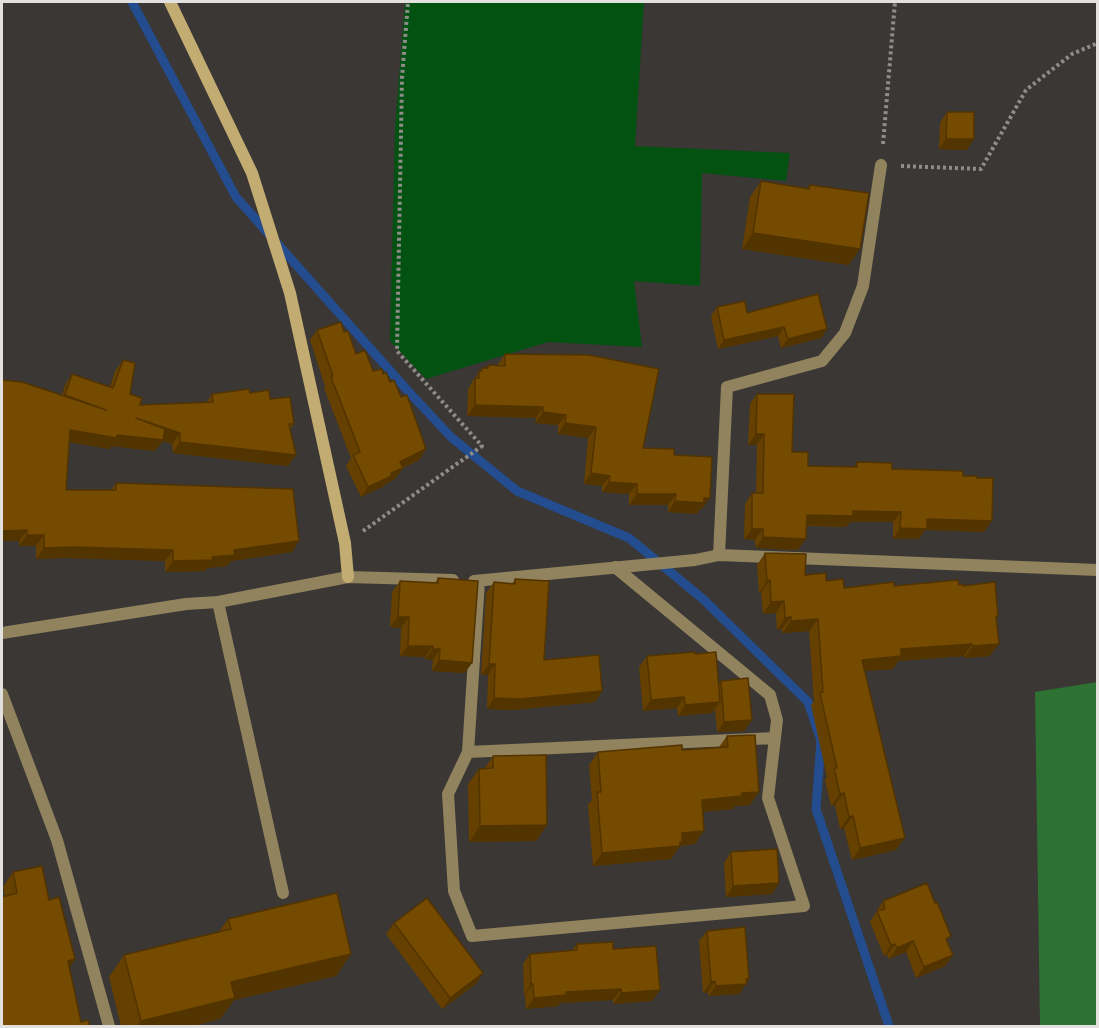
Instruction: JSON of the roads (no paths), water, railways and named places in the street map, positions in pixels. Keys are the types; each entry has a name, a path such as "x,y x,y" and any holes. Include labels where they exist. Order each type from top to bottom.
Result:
{"street":[{"path":"170,2 252,172 290,293 345,543 348,577"},
{"path":"719,555 727,387 822,361 845,333 863,285 881,165"},
{"path":"2,633 186,604 218,602 348,577 479,581 696,560 719,555 1098,570"},
{"path":"479,581 468,753 448,794 454,891 472,936 804,906 768,798 777,720 770,695 615,567"},
{"path":"218,602 283,893"},
{"path":"2,694 57,840 109,1026"},
{"path":"468,753 775,738"}],"waterway":[{"path":"132,2 236,197 451,437 517,491 629,538 703,599 808,702 821,740 816,809 889,1026"}]}
